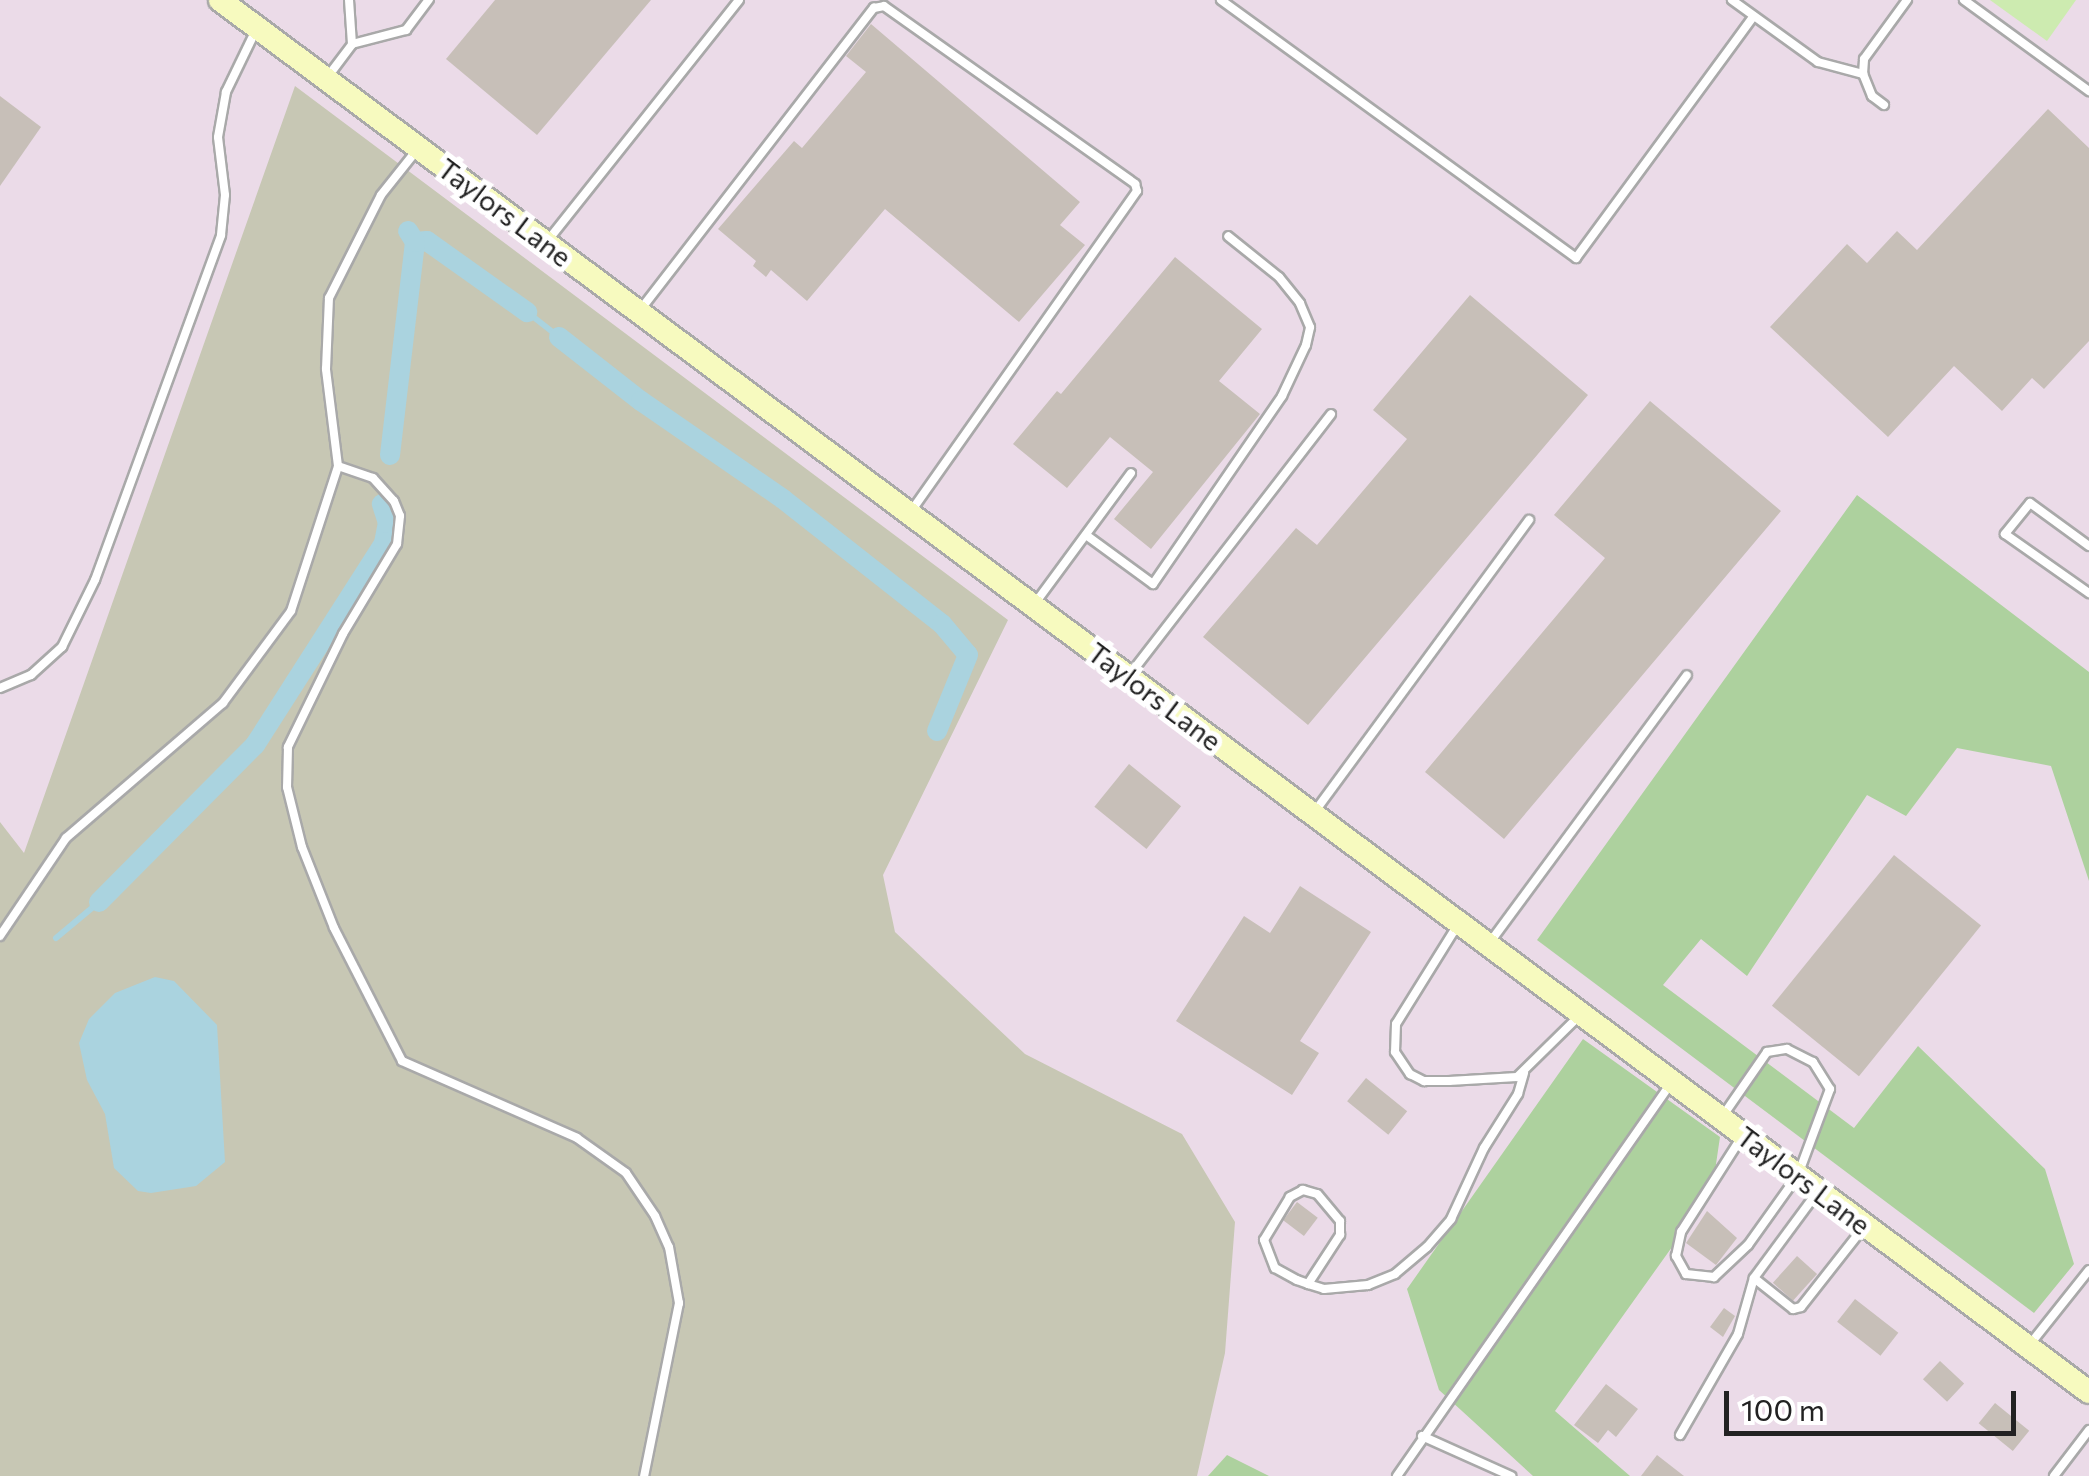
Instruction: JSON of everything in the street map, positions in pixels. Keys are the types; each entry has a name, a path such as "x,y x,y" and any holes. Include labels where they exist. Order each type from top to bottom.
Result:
{"street":[{"name":"Taylors Lane","path":"220,0 2089,1392"}],"lane":[{"path":"350,0 352,44"},
{"path":"326,79 352,44 406,30 430,0"},
{"path":"546,243 739,0"},
{"path":"1221,0 1576,258 1754,16"},
{"path":"1732,0 1818,62 1864,74"},
{"path":"1884,105 1872,96 1864,74 1871,48 1907,0"},
{"path":"1964,0 2089,90"},
{"path":"638,311 874,8 884,6 1135,184 1137,191 909,513"},
{"path":"0,688 31,675 62,647 95,580 221,235 224,195 218,137 226,92 258,28"},
{"path":"0,936 66,838 222,703 291,611 338,466 326,370 329,298 381,195 418,148"},
{"path":"1086,535 1153,584 1282,396 1310,327 1300,304 1279,278 1228,236"},
{"path":"1128,676 1331,414"},
{"path":"338,466 373,478 394,501 400,516 397,544 343,634 288,747 288,787 302,847 334,928 402,1061 577,1138 626,1173 655,1216 669,1248 679,1304 644,1476"},
{"path":"1034,606 1131,473"},
{"path":"2089,546 2030,502 2006,534 2089,593"},
{"path":"1313,814 1528,520"},
{"path":"1489,945 1687,675"},
{"path":"1459,923 1396,1024 1395,1052 1410,1074 1424,1080 1509,1079 1524,1073 1581,1013"},
{"path":"1721,1118 1767,1052 1786,1049 1813,1062 1830,1090 1798,1175 1727,1269 1714,1278 1686,1274 1676,1256 1680,1232 1744,1134"},
{"path":"1308,1284 1340,1234 1340,1222 1317,1194 1303,1190 1290,1197 1264,1240 1275,1268 1308,1284 1324,1289 1368,1285 1394,1274 1427,1247 1450,1219 1484,1148 1518,1094 1524,1073"},
{"path":"1397,1476 1673,1082"},
{"path":"1680,1436 1738,1334 1754,1278 1818,1190"},
{"path":"1754,1278 1793,1309 1801,1308 1866,1225"},
{"path":"2028,1347 2089,1270"},
{"path":"2054,1476 2089,1430"},
{"path":"1419,1440 1511,1476"}],"shaded area":[{"path":"0,0 2089,0 2089,1476 0,1476"},
{"path":"295,86 1008,620 883,875 895,932 1025,1054 1182,1134 1235,1222 1225,1353 1197,1476 0,1476 0,822 24,853"}],"green space":[{"path":"1990,0 2076,0 2047,41"},
{"path":"1857,495 2089,672 2089,881 2051,766 1957,748 1906,816 1867,795 1747,976 1701,939 1663,985 1854,1128 1918,1046 2045,1169 2074,1264 2034,1313 1537,940"},
{"path":"1583,1039 1720,1137 1712,1191 1555,1411 1630,1476 1533,1476 1439,1390 1407,1289"},
{"path":"1227,1455 1269,1476 1208,1476"}],"water":[{"path":"155,977 174,981 217,1025 225,1162 196,1186 151,1193 138,1191 114,1168 105,1114 87,1080 79,1043 89,1019 115,993"}],"building":[{"path":"495,0 651,0 537,135 446,59"},
{"path":"871,24 1080,202 1060,225 1085,245 1019,322 885,209 807,301 771,270 766,277 753,266 756,261 718,229 794,141 802,148 866,72 846,56"},
{"path":"0,96 41,127 0,186"},
{"path":"2048,109 2089,148 2089,341 2044,389 2032,378 2002,411 1954,366 1888,437 1770,327 1847,244 1867,263 1897,231 1917,250"},
{"path":"1175,257 1262,329 1219,381 1260,414 1151,549 1114,519 1153,472 1110,437 1067,488 1013,444 1057,391 1061,394"},
{"path":"1470,295 1588,395 1308,725 1203,637 1296,528 1317,545 1407,439 1373,410"},
{"path":"1650,401 1781,511 1504,839 1425,772 1605,558 1554,515"},
{"path":"1129,764 1181,806 1146,849 1094,807"},
{"path":"1894,855 1981,925 1859,1076 1772,1006"},
{"path":"1300,886 1371,932 1300,1041 1319,1053 1292,1095 1176,1021 1244,916 1270,933"},
{"path":"1366,1078 1407,1111 1388,1135 1347,1101"},
{"path":"1297,1202 1318,1218 1304,1236 1283,1220"},
{"path":"1707,1211 1737,1238 1716,1265 1686,1243"},
{"path":"1797,1256 1817,1274 1793,1301 1773,1283"},
{"path":"1855,1299 1898,1333 1880,1356 1837,1322"},
{"path":"1724,1308 1735,1316 1723,1337 1710,1327"},
{"path":"1940,1361 1964,1384 1947,1402 1923,1379"},
{"path":"1606,1384 1638,1409 1616,1437 1608,1430 1598,1443 1574,1425"},
{"path":"1995,1403 2029,1431 2013,1451 1979,1423"},
{"path":"1657,1455 1684,1476 1641,1476"}],"waterway":[{"path":"390,455 415,242 408,231"},
{"path":"415,242 427,241 527,312"},
{"path":"527,312 559,337"},
{"path":"559,337 641,401 783,499 942,624 968,655 937,731"},
{"path":"99,902 255,745 384,543 388,523 382,504"},
{"path":"56,938 99,902"}]}
